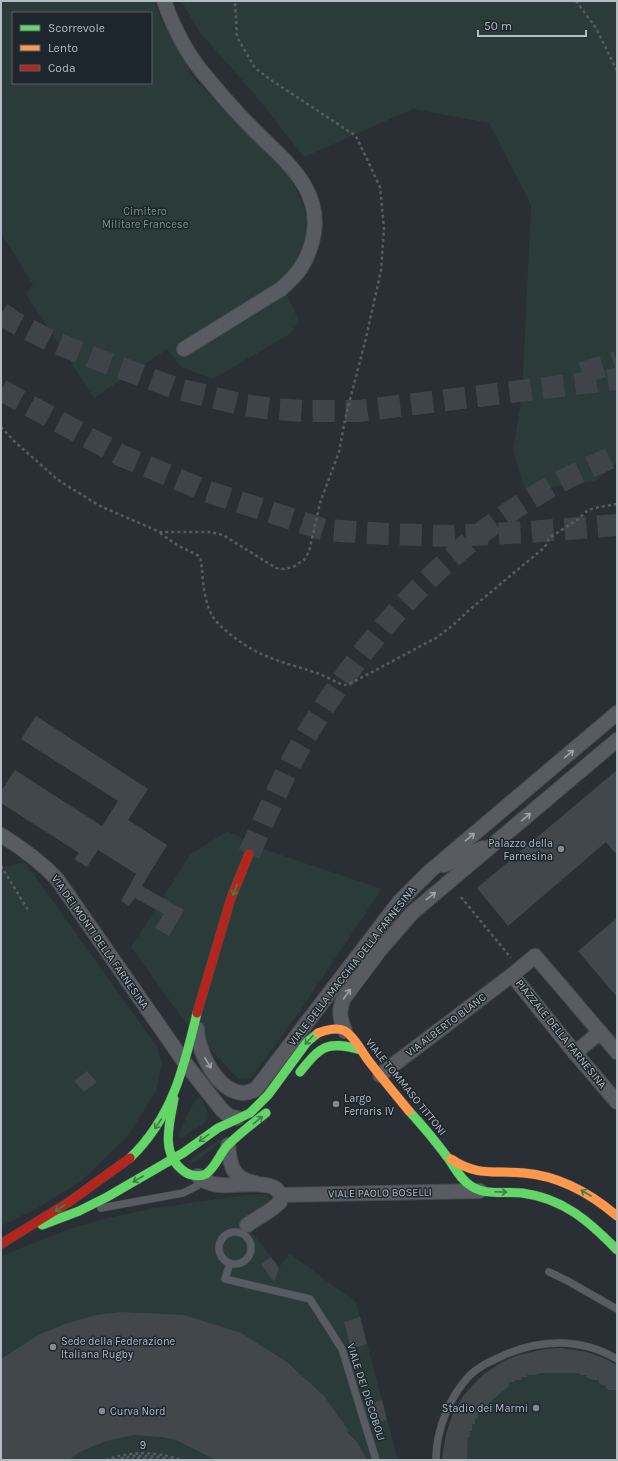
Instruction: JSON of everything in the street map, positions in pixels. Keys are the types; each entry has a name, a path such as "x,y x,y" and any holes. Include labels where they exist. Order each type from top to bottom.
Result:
{"main road":[{"path":"1,1244 26,1230 120,1167 134,1154 163,1117 176,1089 185,1063 197,1013 231,898 249,854"},
{"name":"VIALE DELLA MACCHIA DELLA FARNESINA","path":"26,1230 80,1211 107,1197 172,1160 218,1128 250,1113 268,1095 312,1036 318,1032 331,1029 345,1031"},
{"name":"VIALE TOMMASO TITTONI","path":"345,1031 354,1040 380,1075 449,1158"},
{"path":"295,1079 316,1052 326,1046 339,1044 361,1050"},
{"path":"176,1089 168,1149 172,1160 186,1173 202,1176 216,1163 228,1145 273,1106"},
{"path":"449,1158 463,1179 480,1191"},
{"path":"449,1158 472,1170 524,1173 562,1181 597,1200 617,1216"},
{"name":"VIALE PAOLO BOSELLI","path":"480,1191 522,1193 549,1198 559,1202 586,1219 617,1250"}],"street":[{"path":"164,1 175,27 204,74 300,178 309,192 315,218 313,238 308,256 301,269 293,279 281,289 184,349"},
{"name":"VIALE DELLA MACCHIA DELLA FARNESINA","path":"197,1013 198,1042 208,1065 221,1082 228,1088 237,1092 245,1093 253,1090 261,1084 399,902 429,872 617,714"},
{"name":"VIALE DELLA MACCHIA DELLA FARNESINA","path":"345,1031 340,1014 341,1004 387,940 412,913 426,900 466,869 617,740"},
{"name":"VIA DEI MONTI DELLA FARNESINA","path":"1,835 25,850 57,878 185,1063 222,1110 228,1116 237,1118"},
{"path":"429,872 497,842"},
{"name":"PIAZZALE DELLA FARNESINA","path":"617,1052 535,956 516,971 575,1053 617,1102"},
{"name":"VIA ALBERTO BLANC","path":"380,1075 516,971"},
{"path":"575,1053 600,1032"},
{"path":"228,1145 231,1165 237,1174 246,1181 263,1184 274,1188 280,1195 281,1200 278,1204 245,1230"},
{"path":"202,1176 209,1183 223,1185 263,1184"},
{"name":"VIALE PAOLO BOSELLI","path":"280,1195 480,1191"}],"lane":[{"path":"80,1211 183,1193 194,1188 202,1176"},
{"path":"245,1230 251,1247 248,1256 240,1263 230,1263 222,1256 220,1251 221,1241 228,1233 245,1230"},
{"name":"VIALE DEI DISCOBOLI","path":"230,1263 225,1279 310,1299 342,1349 376,1460"},
{"path":"549,1272 617,1309"},
{"path":"436,1460 438,1439 448,1409 458,1390 470,1376 485,1364 524,1347 543,1343 583,1345 601,1351 617,1359"}],"path":[{"path":"160,532 210,532 223,535 276,568 284,569 293,567 304,560 310,552 320,503 339,452 346,415 381,271 384,228 380,187 356,136 255,68 237,37 235,1"},
{"path":"576,1 596,28 617,71"},
{"path":"1,427 14,441 58,480 100,506 160,532 177,545 200,556 202,560 202,574 210,611 213,617 224,628 253,650 270,659 319,674 332,679 338,684 344,685 353,682 436,638 545,547 550,538 594,508 617,504"},
{"path":"1,866 28,910"},
{"path":"461,897 516,971"},
{"name":"9","path":"106,1460 123,1455 148,1453 164,1455 181,1460"},
{"path":"115,1460 135,1456 148,1456 173,1460"},
{"path":"125,1460 148,1458 162,1460"}],"green space":[{"name":"Cimitero Militare Francese","path":"1,1 155,1 160,17 194,78 288,175 302,201 306,217 305,236 296,265 281,282 299,321 290,334 213,379 181,367 167,349 94,398 26,294 33,285 1,233"},
{"path":"181,1 617,1 617,463 596,481 525,490 513,451 522,395 531,205 489,123 413,109 304,157 251,90 201,34"},
{"path":"227,831 269,851 382,889 300,1011 251,1078 238,1079 185,1022 131,947 190,855"},
{"path":"25,862 157,1047 162,1062 156,1091 128,1136 81,1181 39,1207 1,1226 1,868"},
{"path":"199,1096 205,1105 208,1115 206,1122 180,1139 178,1135 193,1104"},
{"path":"220,1139 220,1143 195,1162 187,1162"},
{"path":"265,1194 270,1197 270,1201 243,1221 279,1267 290,1254 356,1302 398,1460 1,1460 1,1256 69,1229 104,1219 155,1208 246,1195"},
{"name":"Stadio dei Marmi","path":"562,1348 591,1353 617,1365 617,1460 442,1460 446,1435 453,1414 464,1395 478,1378 495,1366 515,1356 538,1350"}],"building":[{"path":"36,716 148,789 128,820 167,845 142,886 184,910 169,936 155,928 164,914 135,898 129,906 121,901 136,874 98,850 87,867 74,859 79,853 1,803 1,791 15,770 102,826 118,801 21,739"},
{"name":"Palazzo della Farnesina","path":"617,770 617,855 606,842 508,926 477,888"},
{"path":"617,918 617,997 578,951"},
{"path":"87,1071 97,1082 84,1092 74,1081"},
{"path":"271,1257 279,1268 274,1282 261,1264"},
{"path":"121,1312 184,1315 241,1333 287,1362 324,1396 349,1431 347,1432 357,1442 367,1460 216,1460 176,1440 162,1437 134,1435 106,1441 80,1452 69,1460 1,1460 1,1359 40,1334 68,1323 96,1315"},
{"path":"360,1317 367,1344 351,1349 344,1322"},
{"path":"560,1348 587,1352 617,1365 617,1390 608,1390 605,1386 599,1383 599,1380 592,1380 586,1377 586,1375 580,1375 579,1373 540,1373 535,1375 527,1375 527,1377 521,1377 521,1380 509,1382 509,1386 490,1402 482,1413 478,1413 478,1418 475,1419 475,1424 472,1424 472,1431 470,1431 470,1437 468,1437 467,1460 442,1460 446,1434 453,1413 464,1395 483,1375 504,1361 516,1356 545,1349"},
{"path":"382,1400 387,1420 373,1424 368,1404"}],"tunnel":[{"path":"1,313 12,321 49,340 178,389 244,405 274,409 303,411 358,411 617,379"},
{"path":"582,373 617,362"},
{"path":"1,390 122,456 206,491 325,530 452,536 617,525"},
{"path":"249,854 284,776 309,731 355,662 409,599 439,569 470,542 503,517 557,483 617,455"}],"traffic: fast":[{"path":"130,1158 144,1143 166,1109 181,1073 197,1013"},
{"path":"42,1225 79,1211 107,1197 183,1153 218,1128 250,1113 268,1095 307,1042 318,1033"},
{"path":"300,1072 314,1056 326,1048 340,1046 361,1050"},
{"path":"174,1099 170,1119 168,1139 169,1148 177,1165 185,1172 196,1176 206,1174 228,1145 266,1113"},
{"path":"409,1111 439,1146 461,1177 471,1186 483,1191 522,1193 550,1200 563,1206 586,1221 617,1250"}],"traffic: slow":[{"path":"318,1033 335,1029 345,1031 349,1034 409,1111"},
{"path":"451,1159 461,1165 478,1171 524,1173 562,1182 585,1193 617,1216"}],"traffic: jam":[{"path":"197,1013 231,898 249,854"},
{"path":"1,1244 69,1202 130,1158"}],"place":[{"name":"Palazzo della Farnesina","path":"561,849"},
{"name":"Largo Ferraris IV","path":"336,1104"},
{"name":"Sede della Federazione Italiana Rugby","path":"53,1347"},
{"name":"Stadio dei Marmi","path":"536,1408"},
{"name":"Curva Nord","path":"102,1411"}]}
